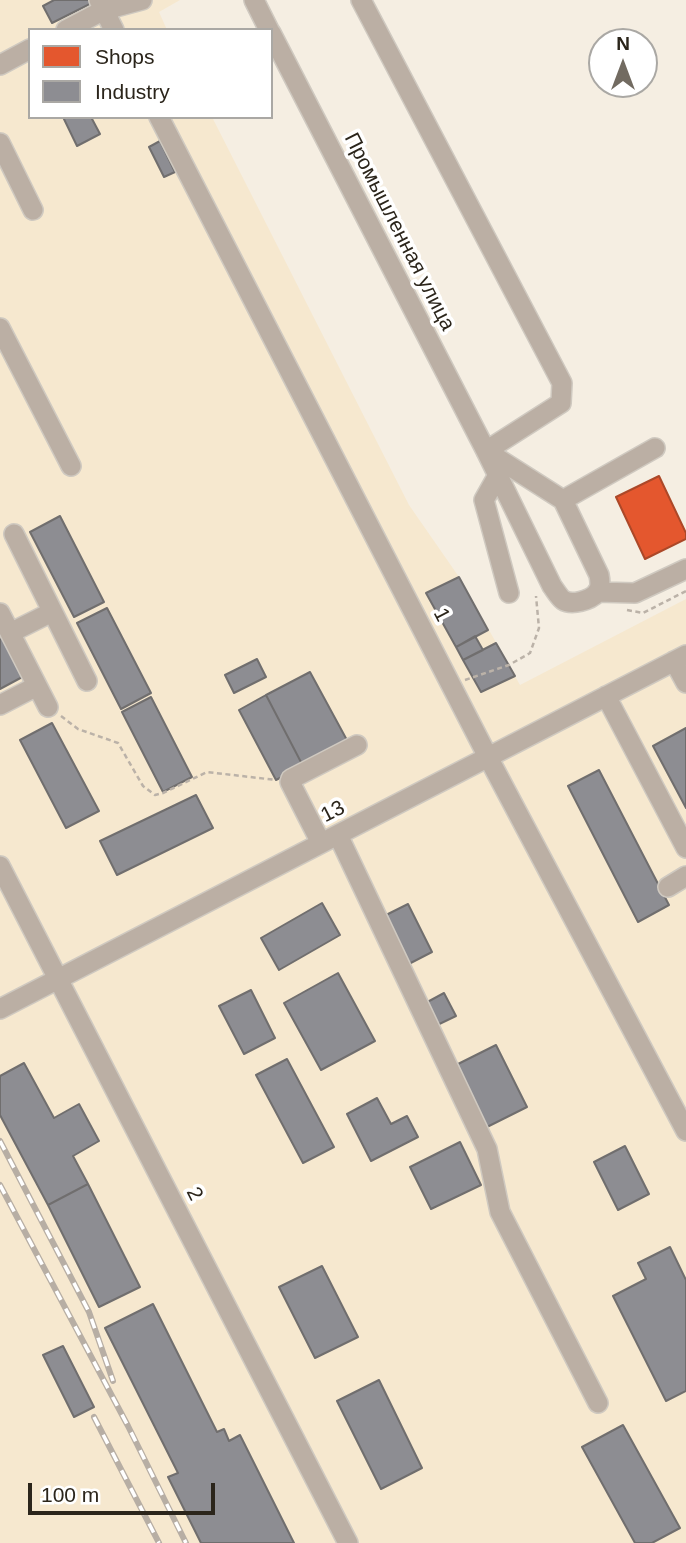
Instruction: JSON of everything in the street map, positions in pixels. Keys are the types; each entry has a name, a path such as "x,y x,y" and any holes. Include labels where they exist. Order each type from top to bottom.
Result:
{"street":[{"path":"69,28 106,3 142,0"},
{"name":"Промышленная улица","path":"254,0 268,28"},
{"path":"361,0 562,383 561,403 486,451 563,500 599,575 600,585 597,592 635,593 686,569"},
{"path":"106,3 113,28"},
{"name":"Промышленная улица","path":"273,38 486,451 496,477 552,586 562,600 570,603 582,601 597,592"},
{"path":"0,65 28,50"},
{"name":"1","path":"160,119 488,757 686,1131"},
{"path":"0,143 33,210"},
{"path":"0,328 71,466"},
{"path":"563,500 655,448"},
{"path":"496,477 484,500 509,593"},
{"path":"14,534 88,681"},
{"path":"10,633 52,612"},
{"path":"0,613 48,707"},
{"path":"680,658 686,684"},
{"name":"13","path":"0,1009 680,658"},
{"path":"0,705 37,686"},
{"path":"606,696 686,848"},
{"path":"357,745 291,779 290,782 330,839 487,1149 500,1212 598,1403"},
{"name":"2","path":"0,866 348,1543"},
{"path":"668,887 686,876"}],"path":[{"path":"472,676 509,665 530,653 539,628 536,596"},
{"path":"48,707 78,729 118,743 143,786 155,795 213,771 290,782"}],"shaded area":[{"path":"0,0 180,0 159,12 166,28 28,28 28,119 213,119 409,505 459,577 520,685 686,599 686,1543 0,1543"}],"building: Shops":[{"path":"659,476 686,533 686,539 645,559 616,497"}],"building: Industry":[{"path":"54,0 91,0 92,3 52,23 43,6"},
{"path":"64,119 92,119 100,134 77,146"},
{"path":"160,141 175,172 164,177 149,147"},
{"path":"60,516 104,602 74,617 30,532"},
{"path":"459,577 488,630 456,647 426,593"},
{"path":"107,608 151,693 121,709 77,623"},
{"path":"0,625 26,675 0,689"},
{"path":"475,636 483,650 463,660 456,647"},
{"path":"496,643 515,676 481,692 463,660"},
{"path":"257,659 266,677 234,693 225,675"},
{"path":"310,672 348,742 303,766 266,695"},
{"path":"266,695 303,766 276,780 239,710"},
{"path":"151,697 192,777 163,792 122,712"},
{"path":"52,723 99,811 66,828 20,740"},
{"path":"686,728 686,808 653,746"},
{"path":"599,770 669,905 638,922 568,786"},
{"path":"196,795 213,828 117,875 100,841"},
{"path":"322,903 340,935 279,970 261,938"},
{"path":"408,904 432,952 401,968 376,920"},
{"path":"338,973 375,1041 321,1070 284,1003"},
{"path":"251,990 275,1038 244,1054 219,1006"},
{"path":"444,993 456,1016 431,1028 420,1006"},
{"path":"496,1045 527,1107 481,1130 450,1068"},
{"path":"287,1059 334,1147 303,1163 256,1075"},
{"path":"24,1063 54,1118 79,1104 99,1141 73,1156 88,1184 48,1205 0,1115 0,1076"},
{"path":"377,1098 391,1124 407,1116 418,1137 371,1161 347,1114"},
{"path":"460,1142 481,1185 431,1209 410,1167"},
{"path":"625,1146 649,1194 618,1210 594,1162"},
{"path":"88,1184 140,1287 99,1307 48,1205"},
{"path":"670,1247 686,1280 686,1391 666,1401 613,1296 646,1279 638,1263"},
{"path":"322,1266 358,1337 315,1358 279,1287"},
{"path":"153,1304 217,1432 224,1429 229,1441 240,1435 294,1543 201,1543 168,1477 178,1473 105,1328"},
{"path":"63,1346 94,1407 74,1417 43,1355"},
{"path":"379,1380 422,1468 381,1489 337,1401"},
{"path":"623,1425 680,1528 652,1543 635,1543 582,1447"}],"railway":[{"path":"0,1141 89,1312 113,1381"},
{"path":"0,1185 128,1426 186,1543"},
{"path":"94,1417 159,1543"}]}
